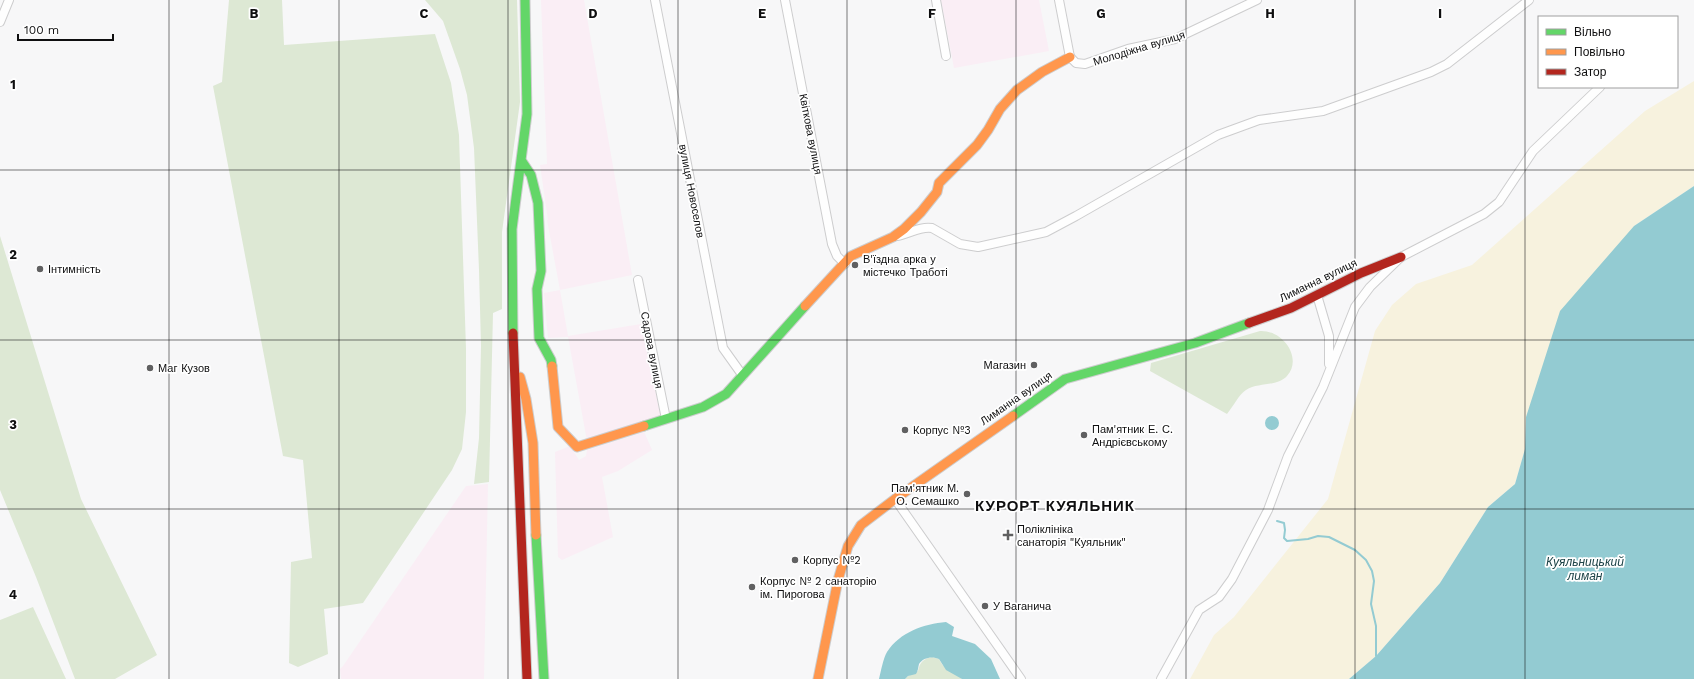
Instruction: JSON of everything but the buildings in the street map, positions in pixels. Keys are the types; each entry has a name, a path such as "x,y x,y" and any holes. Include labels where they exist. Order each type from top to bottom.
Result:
{"main road":[{"path":"525,0 527,114 512,229 512,319 516,448 527,679"},
{"path":"521,160 531,175 538,203 541,271 537,289 539,338 551,360 558,426 577,448 703,407 726,394 850,262 893,237 921,212 937,192 939,183 982,139 1002,105 1013,94 1031,79 1070,56"},
{"name":"Лиманна вулиця","path":"818,679 839,574 848,546 861,525 895,499 1065,379 1195,343 1291,308 1361,272 1401,257"},
{"path":"514,355 526,399 533,443 537,565 544,679"}],"street":[{"path":"0,22 9,0"},
{"name":"вулиця Новоселов","path":"655,0 723,348 743,376"},
{"name":"Квіткова вулиця","path":"785,0 832,244 837,256 850,262"},
{"path":"936,0 946,56"},
{"path":"1060,0 1070,56"},
{"name":"Молодіжна вулиця","path":"1070,56 1076,63 1085,64 1128,49 1175,39 1258,0"},
{"path":"893,237 928,227 960,244 978,247 1046,232 1218,135 1260,120 1323,111 1431,72 1447,64 1528,0"},
{"path":"1161,679 1199,610 1226,590 1232,579 1268,510 1288,456 1323,387 1329,369 1356,307 1379,277 1401,257 1484,214 1499,202 1533,151 1599,88"},
{"path":"921,212 928,227"},
{"name":"Садова вулиця","path":"638,280 666,419"},
{"path":"1317,295 1329,336 1329,369"},
{"path":"895,499 1021,679"}],"shaded area":[{"path":"541,0 584,0 632,275 560,290 547,220 540,165 547,164"},
{"path":"941,0 1039,0 1049,51 954,68"},
{"path":"560,290 568,336 641,324 661,418 587,441 568,337 548,338 544,293"},
{"path":"644,432 652,450 618,471 602,477 613,537 562,560 558,557 555,452 570,446 579,460 586,456 587,450"},
{"path":"488,484 484,679 341,679 340,669 466,486"}],"green space":[{"path":"229,0 282,0 284,45 435,34 451,83 459,135 466,349 466,412 462,449 452,470 363,603 324,609 328,654 298,667 289,663 291,562 312,558 303,460 283,456 213,86 222,82"},
{"path":"425,0 517,0 520,102 502,232 502,309 493,313 489,482 474,484 479,438 481,346 474,148 467,95 460,69 443,21"},
{"path":"0,236 81,499 157,655 115,679 75,679 36,577 0,490"},
{"path":"1260,331 1276,335 1288,346 1292,354 1293,361 1291,369 1287,376 1278,382 1256,386 1243,392 1227,414 1150,371 1151,363"},
{"path":"33,607 66,679 0,679 0,620"},
{"path":"932,657 939,659 944,667 962,679 905,679 918,671 922,661"}],"sand":[{"path":"1694,81 1694,186 1634,226 1526,417 1525,449 1515,484 1488,507 1440,583 1376,656 1349,679 1190,679 1214,635 1234,617 1328,499 1375,331 1392,305 1416,284 1472,265 1645,111"}],"water":[{"name":"Куяльницький лиман","path":"1694,186 1694,679 1349,679 1376,656 1440,583 1488,507 1515,484 1525,449 1526,417 1560,311 1634,226"},
{"path":"1272,416 1277,418 1279,423 1277,428 1272,430 1267,428 1265,423 1267,418"},
{"path":"946,622 954,627 952,636 975,644 991,659 1000,679 962,679 946,670 939,659 931,657 923,660 919,664 916,674 908,676 905,679 879,679 887,652 899,639 921,627"}],"waterway":[{"path":"1277,521 1284,523 1284,538 1287,541 1308,539 1318,536 1329,537 1355,550 1366,560 1372,571 1374,581 1371,604 1376,626 1376,656"}],"traffic: fast":[{"path":"513,333 512,229 527,114 525,0"},
{"path":"521,160 531,175 538,203 541,271 537,289 539,338 551,360 552,366"},
{"path":"644,426 703,407 726,394 805,306"},
{"path":"1013,416 1065,379 1195,343 1249,323"},
{"path":"536,535 544,679"}],"traffic: slow":[{"path":"805,306 851,256 893,237 904,229 921,212 937,192 939,183 977,145 1000,109 1017,90 1042,72 1070,57"},
{"path":"552,366 558,427 577,447 644,426"},
{"path":"520,377 526,399 533,443 536,535"},
{"path":"818,679 838,580 848,546 861,525 895,499 1013,416"}],"traffic: jam":[{"path":"1249,323 1291,308 1361,273 1401,257"},
{"path":"513,333 527,679"}],"place":[{"name":"В'їздна арка у містечко Тработі","path":"855,265"},
{"name":"Інтимність","path":"40,269"},
{"name":"Магазин","path":"1034,365"},
{"name":"Маг Кузов","path":"150,368"},
{"name":"Корпус №3","path":"905,430"},
{"name":"Пам'ятник Е. С. Андрієвському","path":"1084,435"},
{"name":"Пам'ятник М. О. Семашко","path":"967,494"},
{"name":"Поліклініка санаторія \"Куяльник\"","path":"1008,535"},
{"name":"Корпус №2","path":"795,560"},
{"name":"Корпус № 2 санаторію ім. Пирогова","path":"752,587"},
{"name":"У Ваганича","path":"985,606"}],"district":[{"name":"КУРОРТ КУЯЛЬНИК","path":"1055,506"}]}
